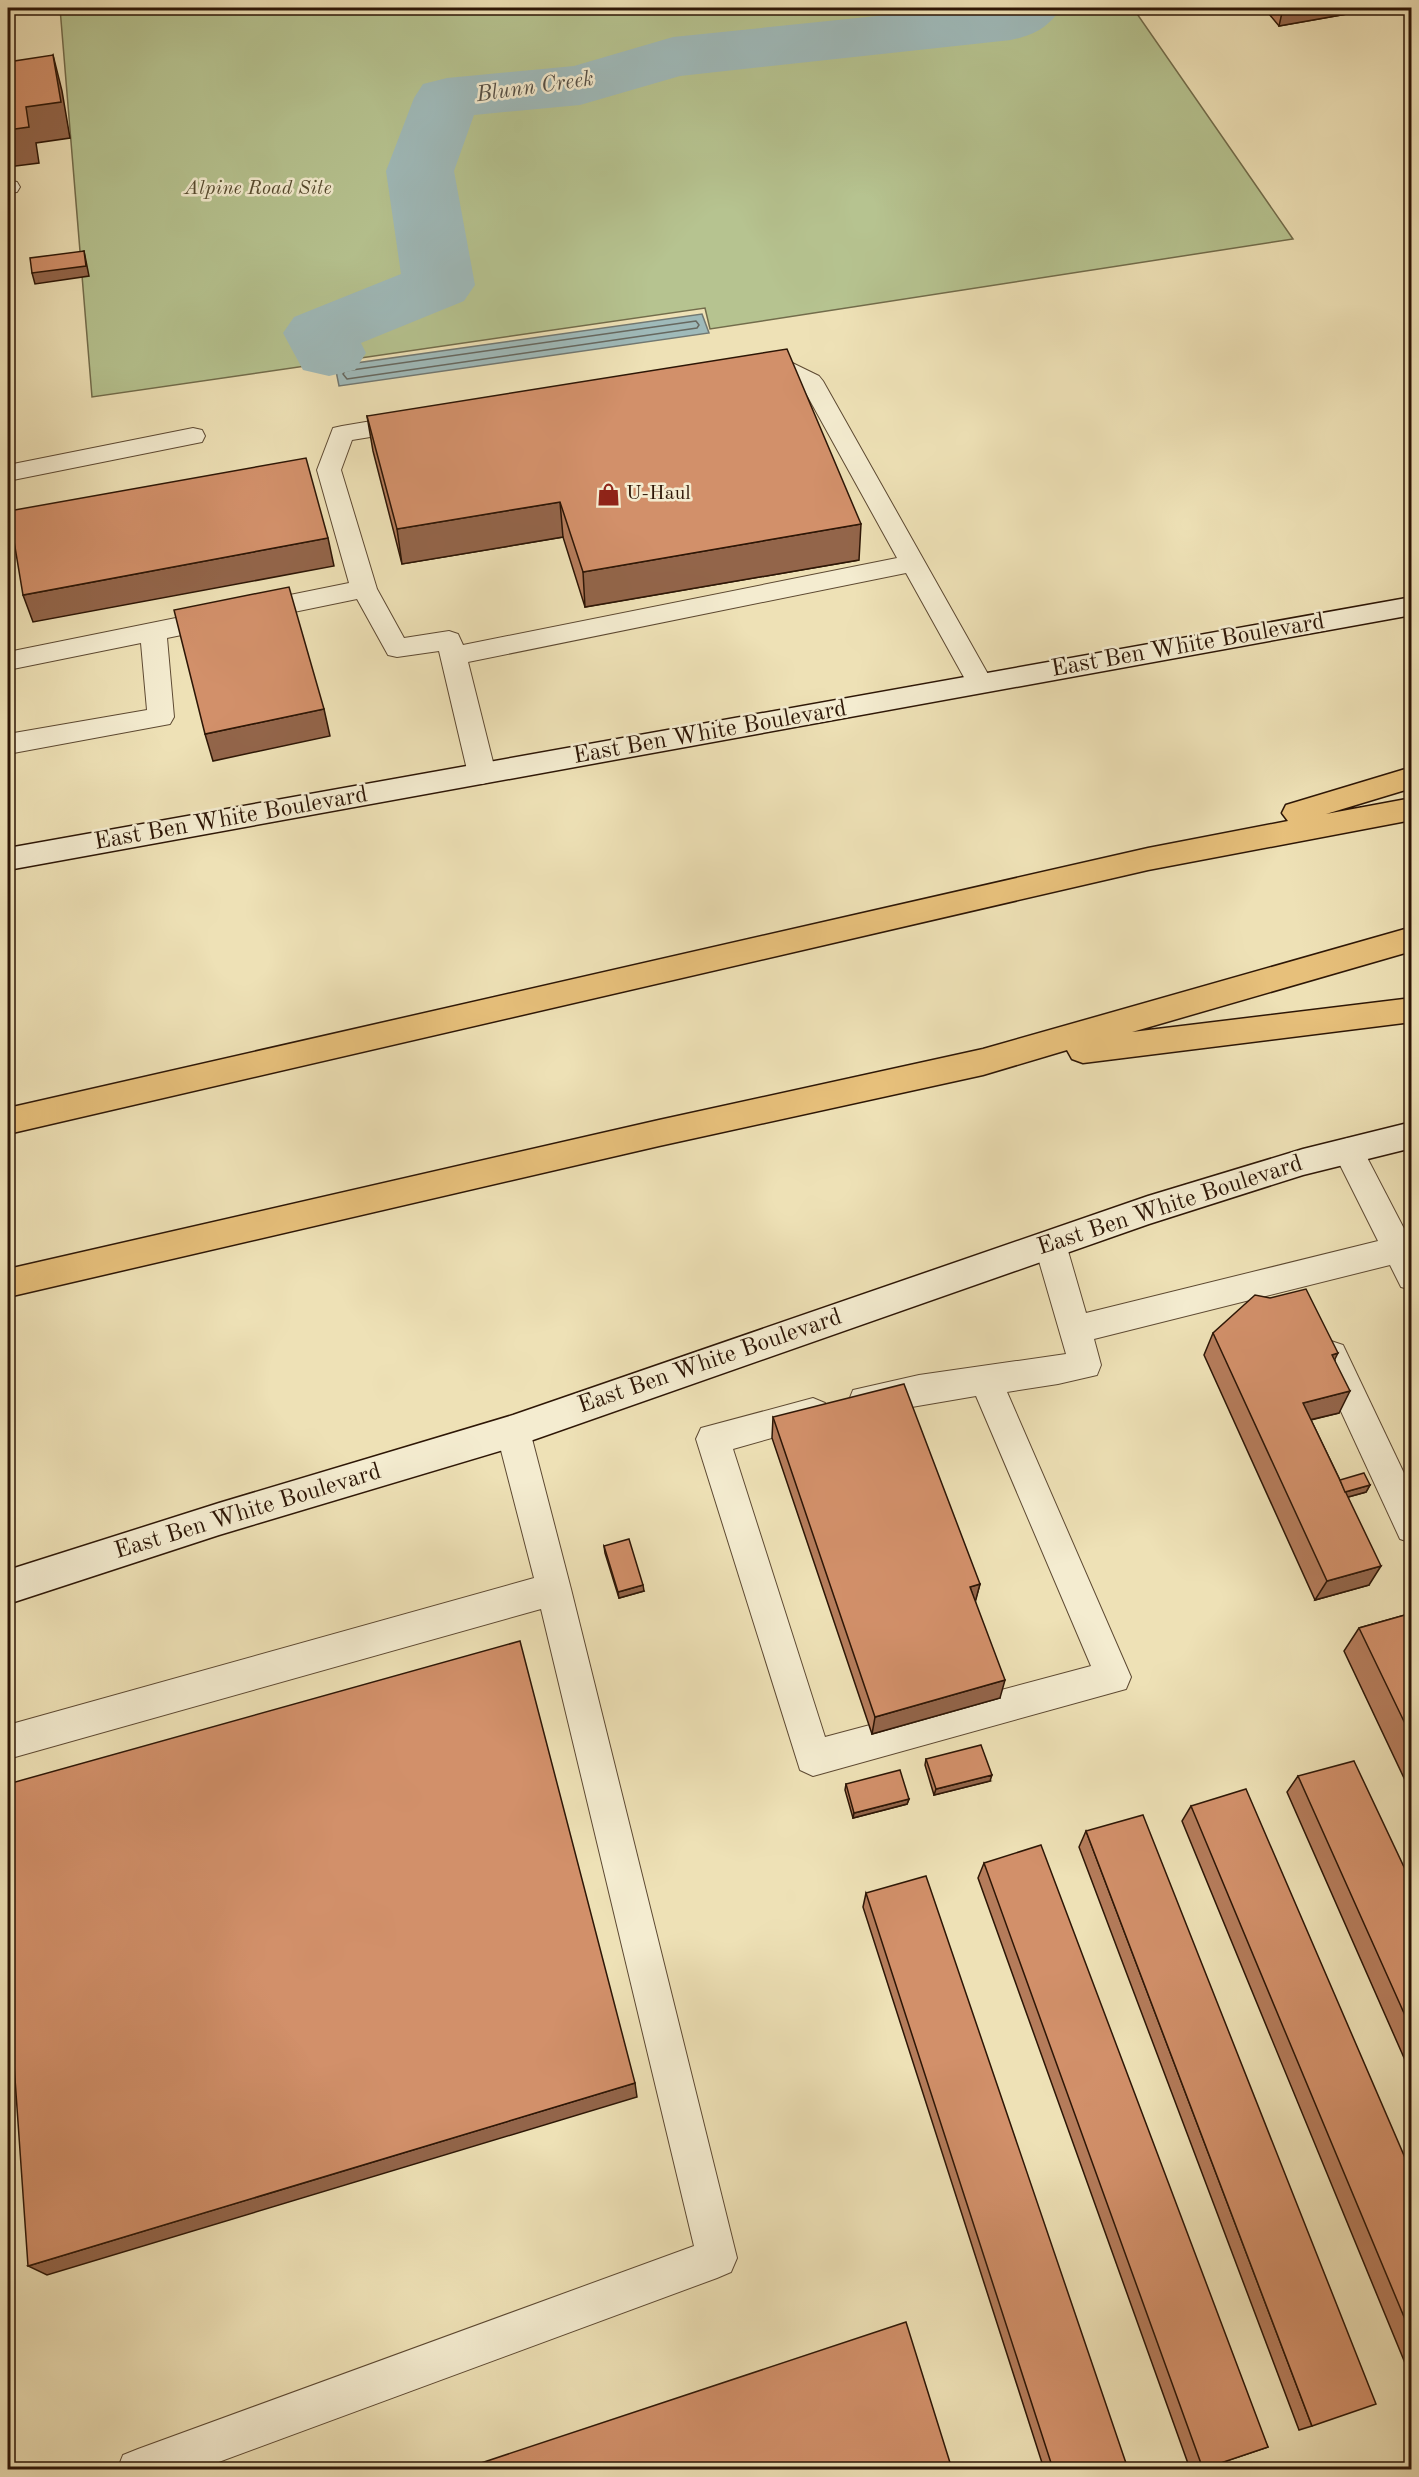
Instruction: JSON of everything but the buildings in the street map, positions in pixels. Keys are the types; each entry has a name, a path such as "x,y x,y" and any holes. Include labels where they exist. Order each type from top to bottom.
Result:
{"highway":[{"path":"1148,859 1412,777"},
{"path":"8,1121 1148,859 1412,809"},
{"path":"8,1282 659,1133 983,1062 1412,939"},
{"path":"983,1062 1412,1010"}],"main road":[{"name":"East Ben White Boulevard","path":"8,859 1412,606"},
{"name":"East Ben White Boulevard","path":"8,1587 219,1519 513,1431 1148,1210 1303,1162 1412,1135"}],"lane":[{"path":"730,369 776,363 811,381 980,683"},
{"path":"437,418 342,434 329,470 364,589 397,648 449,640 483,774"},
{"path":"8,473 193,436"},
{"path":"453,656 913,563"},
{"path":"8,661 364,589"},
{"path":"8,744 161,717 153,632"},
{"path":"1348,1151 1396,1250 1412,1277"},
{"path":"985,1379 1113,1677 813,1758 713,1439 890,1394 985,1379 1041,1374 1085,1365 1050,1244"},
{"path":"1076,1329 1396,1250"},
{"path":"1294,1275 1412,1528"},
{"path":"138,2469 717,2258 554,1588 513,1431"},
{"path":"8,1742 554,1588"}],"green space":[{"name":"Alpine Road Site","path":"60,8 1133,8 1293,239 710,329 705,308 92,397"}],"water":[{"path":"702,314 709,333 339,386 335,366"}],"waterway":[{"name":"Blunn Creek","path":"329,353 320,333 439,285 420,171 447,98 580,85 673,57 1011,21 1029,8"}],"place":[{"name":"U-Haul","path":"608,494"}]}
